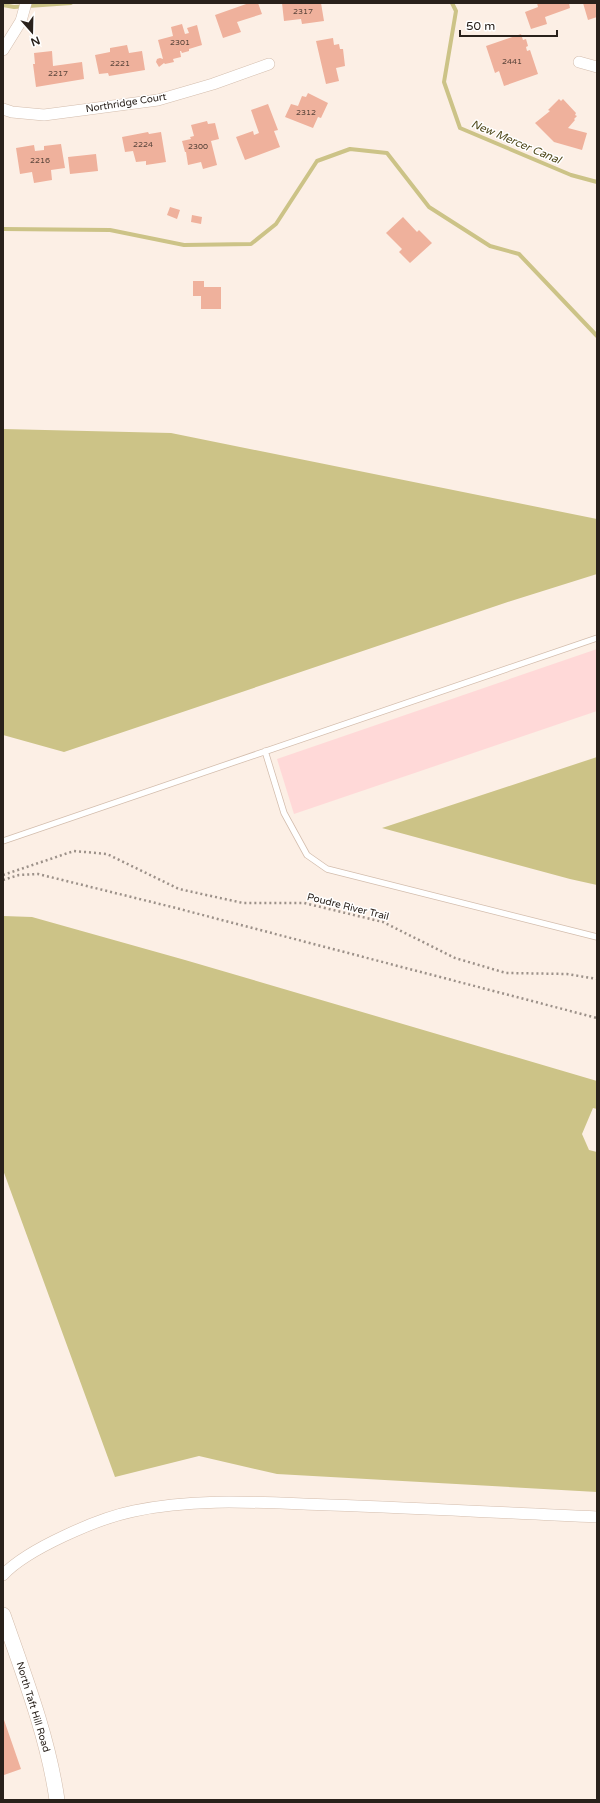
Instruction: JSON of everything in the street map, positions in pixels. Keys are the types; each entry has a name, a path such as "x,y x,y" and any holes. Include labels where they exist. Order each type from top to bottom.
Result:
{"main road":[{"name":"North Taft Hill Road","path":"3,1615 25,1677 47,1750 57,1800"}],"street":[{"path":"3,50 21,21 26,3"},
{"path":"579,62 597,66"},
{"name":"Northridge Court","path":"3,109 12,112 44,115 158,100 213,84 269,64"},
{"path":"3,1575 11,1566 42,1547 88,1526 134,1511 184,1504 252,1502 597,1517"}],"lane":[{"path":"3,841 597,638"},
{"path":"265,751 284,812 307,855 327,869 597,937"}],"path":[{"name":"Poudre River Trail","path":"3,875 74,851 107,854 179,889 243,903 304,903 383,922 455,958 506,973 567,974 597,979"},
{"path":"3,880 20,875 38,874 172,907 597,1018"}],"shaded area":[{"path":"3,429 171,433 597,519 597,574 511,601 64,752 3,735"},
{"path":"597,649 597,711 294,814 277,759"},
{"path":"597,757 597,885 382,828"},
{"path":"3,916 32,917 185,960 597,1081 597,1109 593,1108 582,1134 589,1150 597,1152 597,1492 277,1474 199,1456 115,1477 3,1170"}],"building":[{"path":"249,3 258,3 262,14 237,22 241,32 223,38 215,15"},
{"path":"282,3 321,3 324,21 302,24 301,19 284,21"},
{"path":"537,3 569,3 570,8 545,17 547,24 531,29 525,12 538,7"},
{"path":"583,3 597,3 597,17 588,20"},
{"path":"182,24 185,34 189,33 187,28 197,25 202,45 182,53 180,51 181,57 173,59 174,62 164,63 159,67 156,62 157,59 163,59 158,40 173,36 171,27"},
{"path":"521,34 523,40 526,39 528,46 526,47 527,51 530,50 538,74 504,86 499,71 495,73 486,46"},
{"path":"333,38 334,45 339,44 340,49 343,49 345,66 336,68 339,81 326,84 316,41"},
{"path":"127,45 129,53 142,51 145,70 109,76 108,73 99,74 95,55 110,52 110,48"},
{"path":"52,51 53,66 82,62 84,79 36,87 33,64 35,64 34,53"},
{"path":"308,93 328,103 321,118 318,117 313,128 285,117 291,104 298,106 302,96 306,97"},
{"path":"559,99 561,101 563,99 577,116 568,128 587,133 582,150 554,142 535,123 550,111 548,110"},
{"path":"268,104 278,130 274,131 280,147 245,160 236,137 253,131 254,135 259,133 251,110"},
{"path":"207,121 208,124 215,123 219,139 211,141 217,165 203,169 201,162 188,165 186,152 182,141 191,139 190,137 194,136 191,125"},
{"path":"148,132 149,134 161,132 166,162 146,165 146,161 136,162 133,151 125,152 122,137"},
{"path":"61,144 65,168 51,170 52,180 34,183 32,172 20,174 16,148 34,145 35,151 44,150 44,146"},
{"path":"96,154 98,171 70,174 68,157"},
{"path":"170,207 180,210 177,219 167,215"},
{"path":"192,215 202,217 201,224 191,222"},
{"path":"403,217 417,232 419,230 432,243 410,263 399,252 402,249 386,233"},
{"path":"193,281 204,281 204,287 221,287 221,309 201,309 201,296 193,296"},
{"path":"3,1717 21,1769 4,1775 3,1773"}],"waterway":[{"name":"New Mercer Canal","path":"3,5 14,7 71,3"},
{"name":"New Mercer Canal","path":"452,3 456,11 444,82 460,128 571,175 597,182"},
{"path":"3,229 110,230 184,245 251,244 276,224 317,161 350,149 387,153 429,207 490,246 519,254 597,336"}]}
